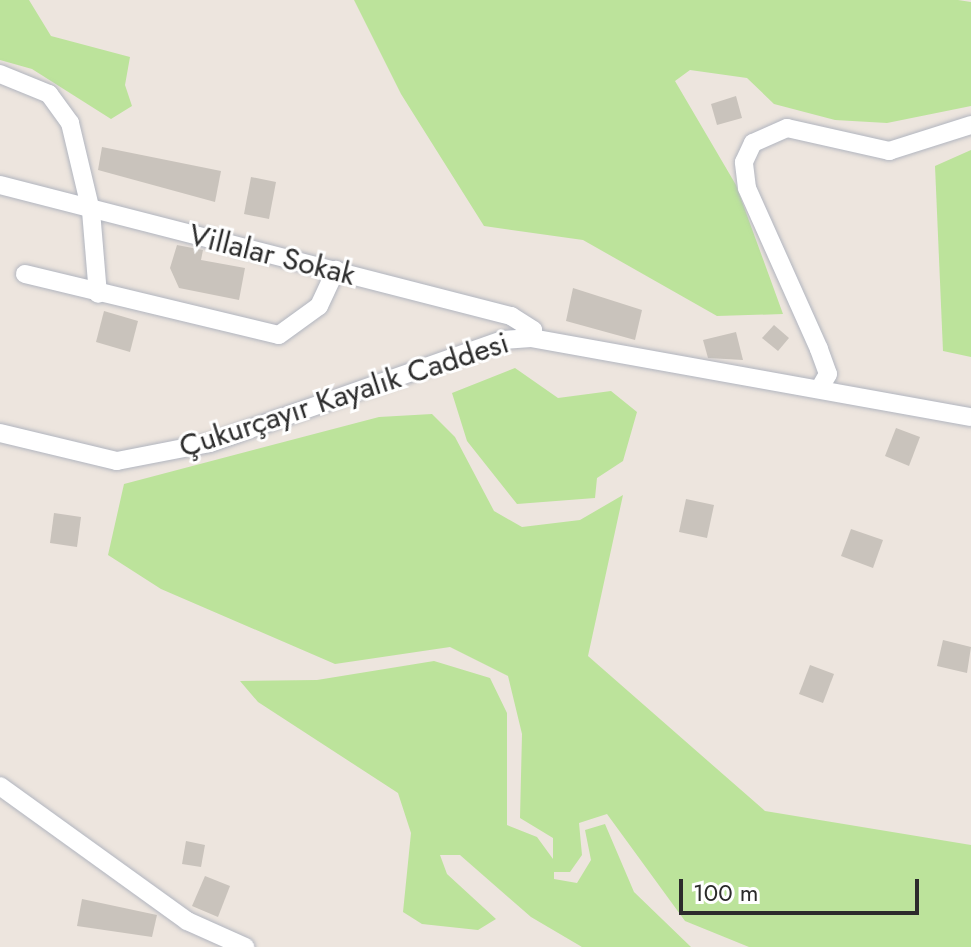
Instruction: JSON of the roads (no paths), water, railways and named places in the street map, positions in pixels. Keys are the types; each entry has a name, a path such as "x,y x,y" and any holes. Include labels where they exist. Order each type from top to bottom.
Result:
{"street":[{"path":"0,74 49,94 70,123 91,211 98,294"},
{"path":"821,386 828,374 819,349 747,188 744,162 753,143 787,128 889,151 971,125"},
{"name":"Villalar Sokak","path":"0,185 91,211 511,316 533,330 531,338"},
{"path":"25,274 98,294 279,335 319,306 336,270"},
{"name":"Çukurçayır Kayalık Caddesi","path":"0,433 117,461 210,443 503,340 531,338 700,374 821,386 971,417"},
{"path":"0,786 187,921 245,947"}]}
